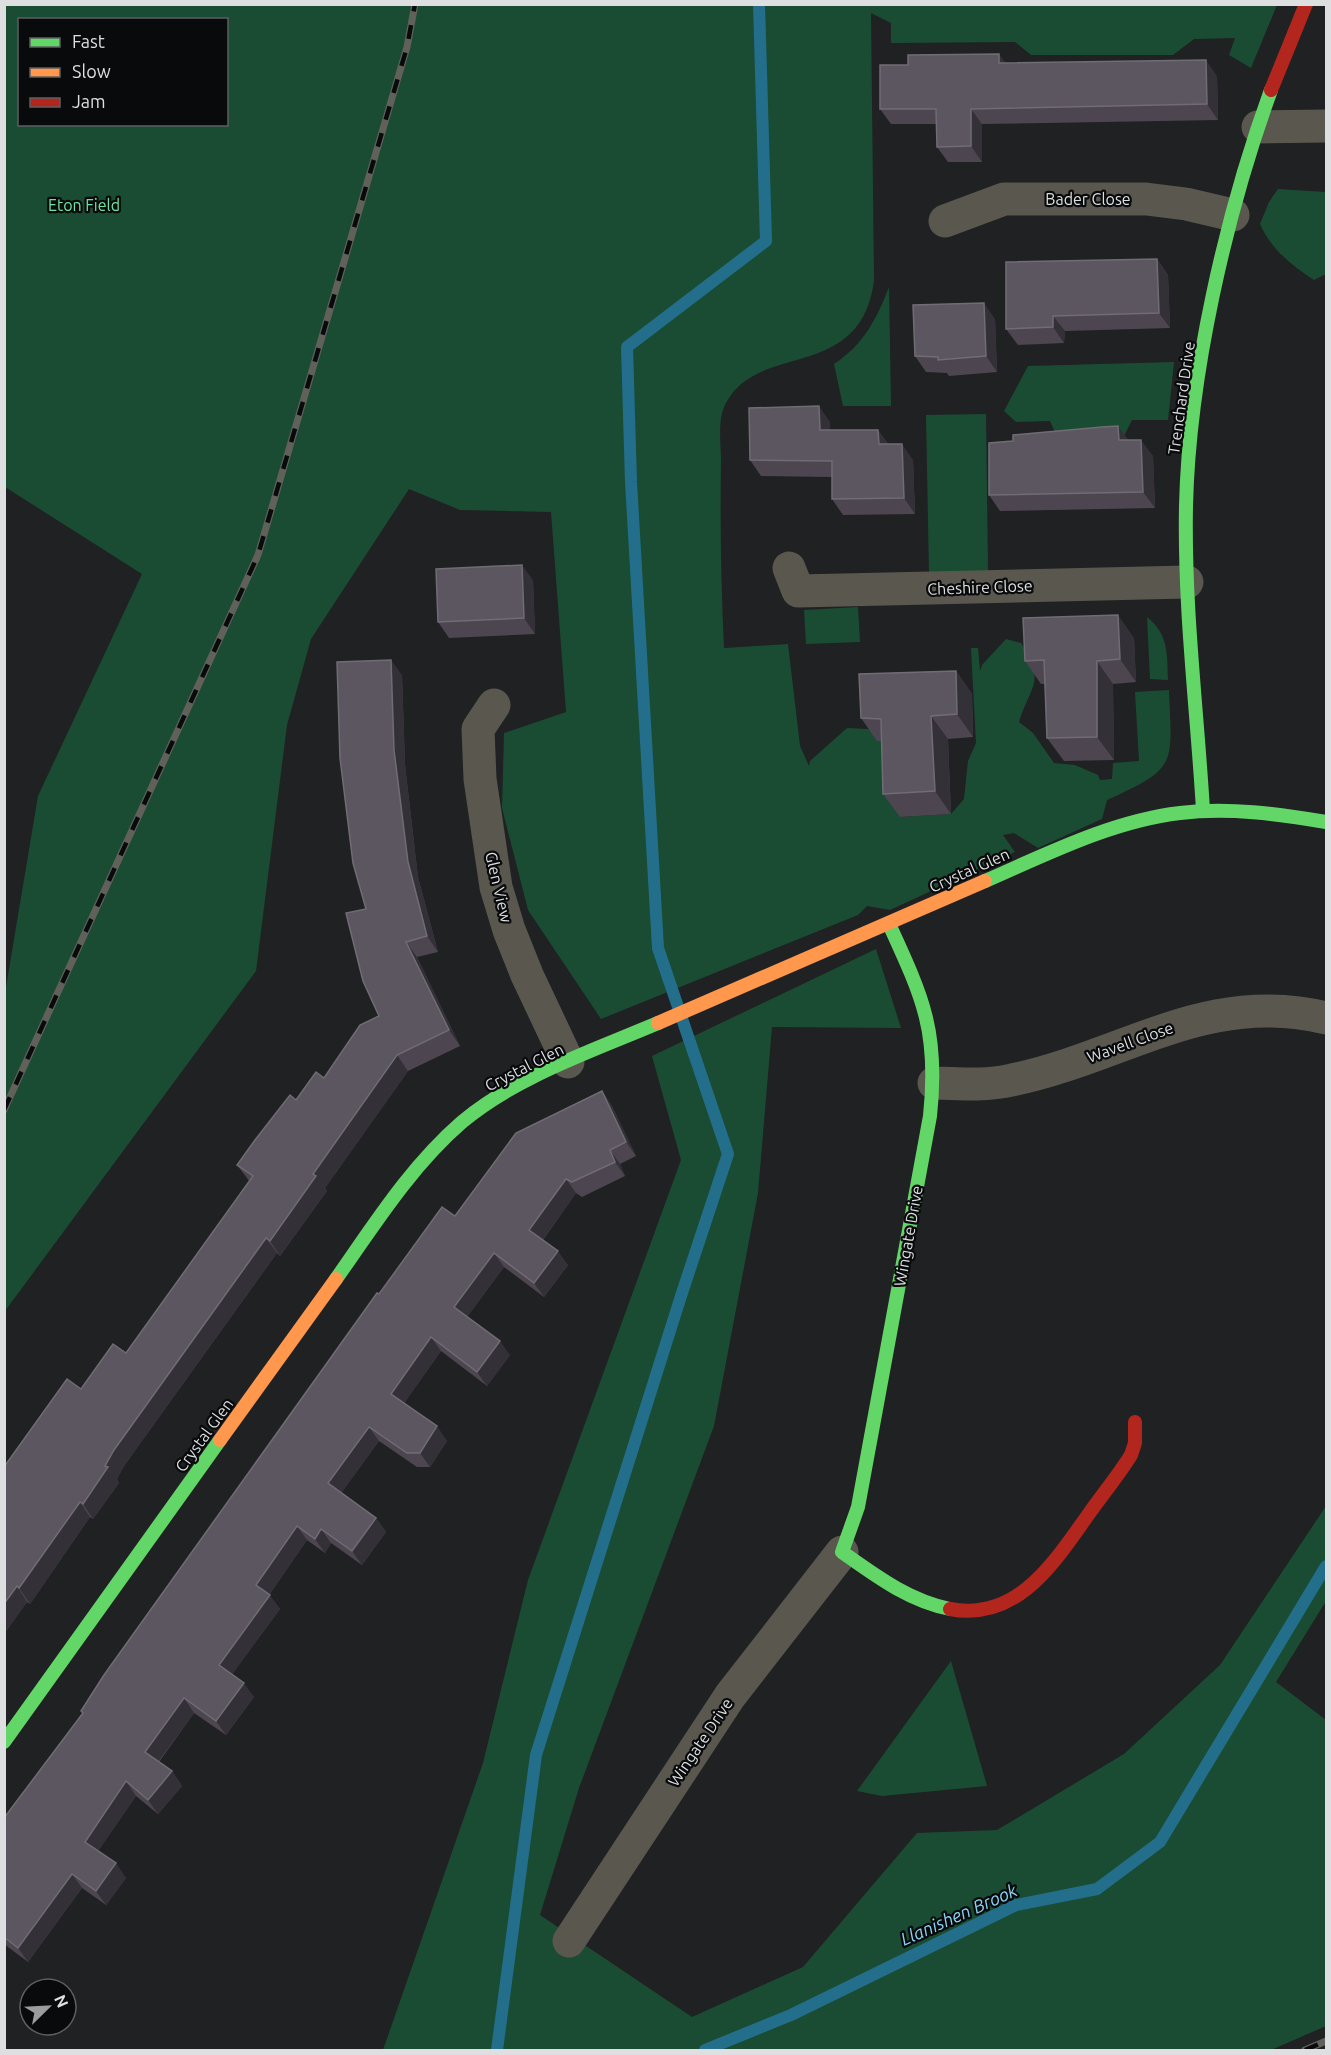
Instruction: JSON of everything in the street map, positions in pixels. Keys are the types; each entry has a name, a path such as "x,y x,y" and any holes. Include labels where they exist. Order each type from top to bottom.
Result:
{"street":[{"name":"Trenchard Drive","path":"1203,810 1188,582 1186,506 1192,426 1202,357 1233,215 1258,127 1306,4"},
{"path":"1258,127 1326,126"},
{"name":"Bader Close","path":"945,221 1004,200 1146,199 1186,204 1233,215"},
{"name":"Cheshire Close","path":"789,568 798,591 1188,582"},
{"name":"Glen View","path":"494,705 478,729 480,779 496,887 509,930 527,975 568,1062"},
{"name":"Crystal Glen","path":"4,1742 416,1169 444,1138 478,1110 510,1090 568,1062 660,1024 1040,856 1121,827 1157,816 1203,810 1246,811 1326,822"},
{"name":"Wingate Drive","path":"569,1941 730,1696 842,1552 858,1507 930,1116 934,1083 932,1041 927,1013 917,984 889,924"},
{"name":"Wavell Close","path":"934,1083 977,1085 1021,1078 1185,1022 1220,1014 1256,1009 1289,1010 1326,1018"},
{"path":"842,1552 914,1599 940,1609 963,1612 984,1609 1009,1600 1030,1587 1047,1571 1108,1487 1134,1449 1135,1422"}],"green space":[{"name":"Eton Field","path":"5,5 1277,5 1251,68 1229,55 1235,38 1194,39 1173,55 1031,55 1015,42 891,43 891,23 871,13 874,281 865,313 849,334 829,348 761,372 741,384 726,403 721,416 721,577 724,648 788,644 800,746 809,766 810,761 847,728 868,729 889,736 900,817 951,814 964,799 968,761 976,743 971,648 978,648 980,671 982,665 1006,639 1021,643 1029,656 1035,676 1019,722 1033,733 1054,763 1075,765 1098,775 1100,780 1112,779 1113,763 1139,761 1135,692 1169,690 1171,734 1166,761 1159,771 1147,780 1107,800 1102,819 1038,848 1014,833 1003,835 1015,852 890,910 867,906 858,915 601,1019 528,910 502,808 504,733 566,712 551,512 460,510 409,489 311,639 287,725 256,971 5,1311 5,993 38,796 142,574 5,487"},
{"path":"1278,189 1326,192 1326,274 1314,280 1282,256 1260,224 1269,202"},
{"path":"889,287 891,406 843,406 834,364 861,340 879,310"},
{"path":"1174,362 1168,420 1132,420 1124,436 1059,441 1050,421 1016,422 1004,411 1028,366"},
{"path":"986,414 988,571 929,573 926,415"},
{"path":"858,607 860,642 806,644 804,610"},
{"path":"1147,617 1163,638 1167,653 1168,680 1150,679"},
{"path":"876,949 901,1028 772,1027 758,1193 714,1426 579,1788 540,1915 692,2017 803,1967 917,1833 997,1830 1124,1754 1220,1665 1326,1506 1326,1601 1276,1682 1326,1720 1326,2026 1271,2050 383,2050 483,1763 528,1580 681,1160 652,1056"},
{"path":"951,1661 987,1786 882,1796 857,1791"}],"building":[{"path":"999,54 999,63 1206,60 1207,104 971,109 971,146 937,147 936,109 880,109 880,65 908,65 908,55"},
{"path":"1157,259 1159,313 1053,316 1053,327 1006,329 1006,262"},
{"path":"984,303 986,356 938,360 938,357 915,356 913,305"},
{"path":"819,406 820,430 878,430 879,444 902,444 904,498 832,499 832,461 750,460 749,408"},
{"path":"1118,426 1119,440 1141,440 1143,492 989,495 989,443 1013,441 1013,435"},
{"path":"522,565 524,618 438,622 436,569"},
{"path":"1118,615 1120,659 1097,661 1097,737 1047,738 1044,660 1025,661 1023,618"},
{"path":"391,660 394,750 408,862 427,936 406,942 449,1030 397,1055 313,1174 316,1176 270,1241 266,1238 114,1450 105,1466 108,1467 83,1504 80,1502 19,1588 17,1586 4,1604 4,1467 67,1379 81,1389 113,1344 126,1353 253,1176 237,1165 255,1140 290,1095 296,1100 316,1072 324,1078 360,1025 379,1016 363,981 346,913 366,909 353,863 340,758 337,662"},
{"path":"956,671 957,714 931,716 935,791 883,794 881,719 861,718 859,674"},
{"path":"602,1091 626,1142 610,1150 615,1162 572,1182 566,1179 529,1230 558,1251 534,1283 494,1253 454,1307 500,1341 477,1372 431,1337 391,1394 437,1426 420,1453 407,1453 369,1427 328,1483 376,1518 352,1551 321,1529 315,1539 297,1526 256,1585 270,1595 219,1665 244,1683 216,1721 184,1698 145,1752 172,1771 148,1800 126,1781 85,1842 116,1863 96,1891 72,1874 18,1948 4,1937 4,1818 83,1713 81,1711 104,1675 377,1293 379,1294 442,1207 455,1216 516,1133"}],"waterway":[{"path":"497,2050 536,1755 728,1154 658,948 631,482 627,347 766,241 759,4"},
{"name":"Llanishen Brook","path":"705,2050 791,2015 1016,1905 1097,1889 1160,1842 1326,1566"}],"railway":[{"path":"4,1110 258,555 407,47 415,4"},
{"path":"1305,2050 1326,2041"}],"traffic: fast":[{"path":"1203,810 1186,544 1186,506 1194,403 1202,350 1225,242 1239,189 1271,90"},
{"path":"985,881 1080,840 1155,817 1198,811 1235,811 1326,822"},
{"path":"889,924 911,973 926,1016 932,1061 930,1116 858,1507 842,1552 907,1594 950,1609"},
{"path":"336,1279 410,1177 462,1122 507,1091 531,1078 581,1054 658,1023"},
{"path":"4,1742 220,1440"}],"traffic: slow":[{"path":"658,1023 985,881"},
{"path":"220,1440 336,1279"}],"traffic: jam":[{"path":"1271,90 1306,4"},
{"path":"950,1609 974,1611 996,1606 1015,1597 1048,1568 1131,1455 1135,1443 1135,1422"}]}
